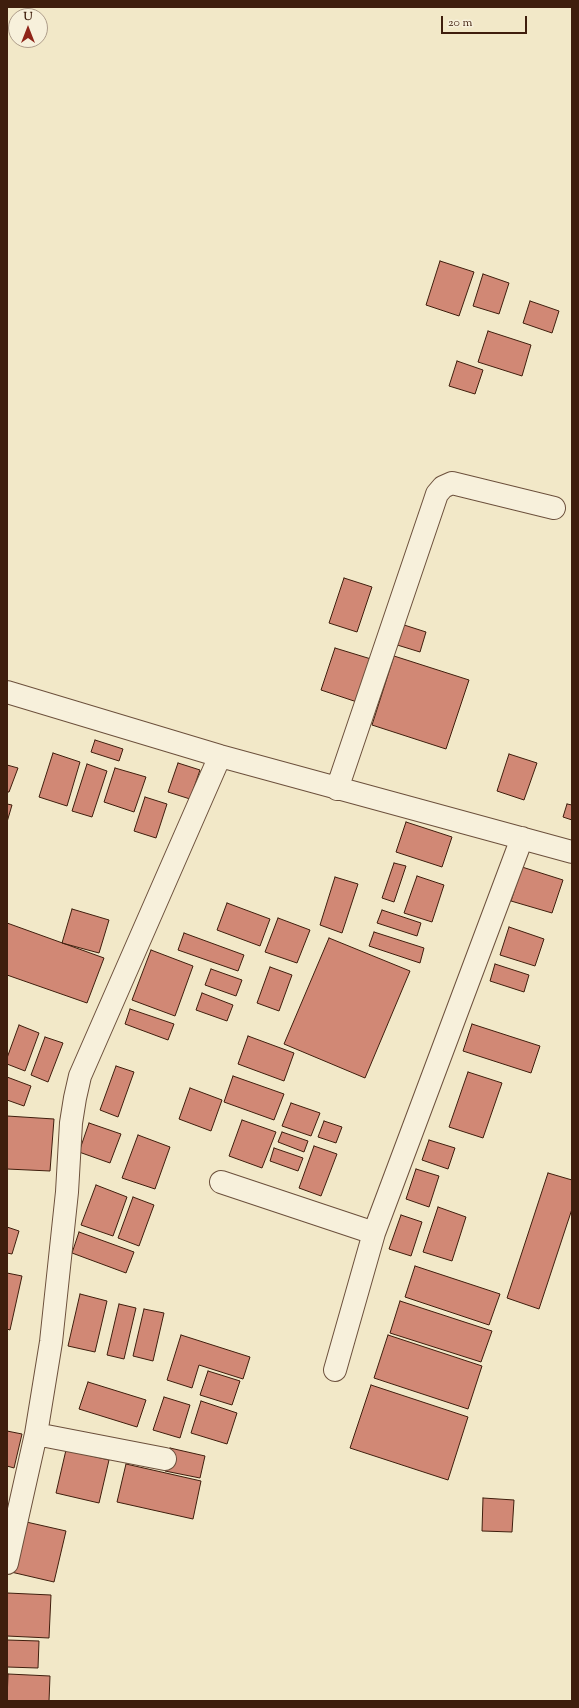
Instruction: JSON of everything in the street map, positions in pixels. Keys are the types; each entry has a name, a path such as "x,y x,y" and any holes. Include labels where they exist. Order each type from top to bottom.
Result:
{"street":[{"path":"337,789 437,494 443,487 452,483 554,508"},
{"path":"7,692 220,756 572,852"},
{"path":"7,1563 36,1434 51,1342 67,1192 71,1124 80,1076 220,756"},
{"path":"335,1370 374,1234 522,838"},
{"path":"221,1182 374,1234"},
{"path":"36,1434 165,1459"}],"building":[{"path":"440,261 474,272 459,316 426,305"},
{"path":"483,274 509,283 499,314 473,306"},
{"path":"530,301 559,311 552,333 523,323"},
{"path":"488,331 531,345 522,376 478,362"},
{"path":"457,361 483,370 475,394 449,386"},
{"path":"344,578 372,587 357,632 329,623"},
{"path":"401,624 426,632 420,652 394,644"},
{"path":"335,648 371,659 357,702 321,690"},
{"path":"394,656 469,680 446,749 372,725"},
{"path":"95,740 123,749 119,761 91,752"},
{"path":"53,753 80,762 67,806 39,797"},
{"path":"509,754 537,763 524,800 497,791"},
{"path":"178,763 200,770 190,799 168,792"},
{"path":"87,764 107,771 92,817 72,811"},
{"path":"7,765 18,768 9,792 7,792"},
{"path":"115,768 146,777 134,812 104,802"},
{"path":"145,797 167,804 156,838 134,831"},
{"path":"7,804 12,805 7,822"},
{"path":"567,804 572,805 572,820 563,817"},
{"path":"406,822 452,837 442,867 396,852"},
{"path":"394,863 406,866 394,902 382,898"},
{"path":"522,867 563,880 552,913 511,901"},
{"path":"417,876 444,885 432,922 404,913"},
{"path":"335,877 358,884 342,933 320,925"},
{"path":"227,903 270,919 260,946 217,930"},
{"path":"72,909 109,920 99,953 62,943"},
{"path":"382,910 421,923 417,936 377,923"},
{"path":"278,918 310,930 297,963 265,952"},
{"path":"7,923 104,958 87,1003 7,975"},
{"path":"509,927 544,939 535,966 500,955"},
{"path":"374,932 424,948 420,963 369,946"},
{"path":"184,933 244,955 238,971 178,950"},
{"path":"329,938 410,971 365,1078 284,1044"},
{"path":"151,950 193,966 175,1016 132,1000"},
{"path":"495,964 529,975 524,992 490,981"},
{"path":"270,967 292,975 279,1011 257,1003"},
{"path":"211,969 242,980 236,996 205,985"},
{"path":"202,993 233,1005 227,1021 196,1010"},
{"path":"130,1009 174,1024 168,1040 125,1024"},
{"path":"472,1024 540,1046 531,1073 463,1051"},
{"path":"19,1025 39,1033 25,1071 7,1064 7,1058"},
{"path":"248,1036 294,1053 284,1081 238,1064"},
{"path":"45,1037 63,1043 48,1082 31,1075"},
{"path":"116,1066 134,1072 118,1117 100,1110"},
{"path":"468,1072 502,1083 483,1138 449,1127"},
{"path":"233,1076 284,1094 274,1120 224,1102"},
{"path":"7,1077 31,1086 24,1106 7,1100"},
{"path":"190,1088 222,1100 211,1131 179,1119"},
{"path":"291,1103 320,1113 311,1136 282,1126"},
{"path":"7,1116 54,1119 50,1171 7,1169"},
{"path":"242,1120 276,1132 262,1168 229,1156"},
{"path":"324,1121 342,1127 336,1143 318,1137"},
{"path":"89,1123 121,1134 110,1163 79,1152"},
{"path":"282,1132 308,1141 304,1152 278,1142"},
{"path":"138,1135 170,1147 155,1189 122,1178"},
{"path":"429,1140 455,1148 448,1169 422,1160"},
{"path":"314,1146 337,1154 321,1196 299,1188"},
{"path":"274,1148 303,1158 298,1171 270,1161"},
{"path":"416,1169 439,1176 429,1207 406,1199"},
{"path":"548,1173 572,1180 572,1209 539,1309 507,1298"},
{"path":"96,1185 127,1197 113,1236 81,1225"},
{"path":"133,1197 154,1205 139,1246 118,1238"},
{"path":"438,1207 466,1217 452,1261 423,1252"},
{"path":"401,1215 422,1222 411,1256 389,1249"},
{"path":"7,1227 19,1231 12,1254 7,1253"},
{"path":"79,1232 134,1252 126,1273 72,1253"},
{"path":"415,1266 500,1294 489,1325 405,1297"},
{"path":"7,1273 22,1276 10,1330 7,1329"},
{"path":"80,1294 107,1301 95,1352 68,1346"},
{"path":"400,1301 492,1331 481,1362 390,1333"},
{"path":"119,1304 136,1308 124,1359 107,1355"},
{"path":"144,1309 164,1313 153,1361 133,1356"},
{"path":"181,1335 250,1357 243,1379 199,1365 192,1388 167,1380"},
{"path":"388,1335 482,1366 468,1409 374,1378"},
{"path":"208,1371 240,1381 232,1405 200,1395"},
{"path":"88,1382 146,1400 137,1427 79,1409"},
{"path":"371,1385 468,1417 448,1480 350,1448"},
{"path":"164,1397 190,1405 180,1438 153,1430"},
{"path":"201,1401 237,1413 227,1444 191,1433"},
{"path":"7,1431 22,1434 14,1468 7,1466"},
{"path":"170,1448 205,1456 200,1478 165,1471"},
{"path":"66,1450 109,1460 99,1503 56,1493"},
{"path":"126,1464 201,1481 193,1519 117,1502"},
{"path":"483,1498 514,1500 512,1532 482,1531"},
{"path":"22,1521 66,1531 54,1582 11,1572"},
{"path":"7,1593 51,1595 49,1638 7,1636"},
{"path":"7,1640 39,1641 38,1668 7,1667"},
{"path":"8,1674 50,1676 49,1701 7,1701"}]}
